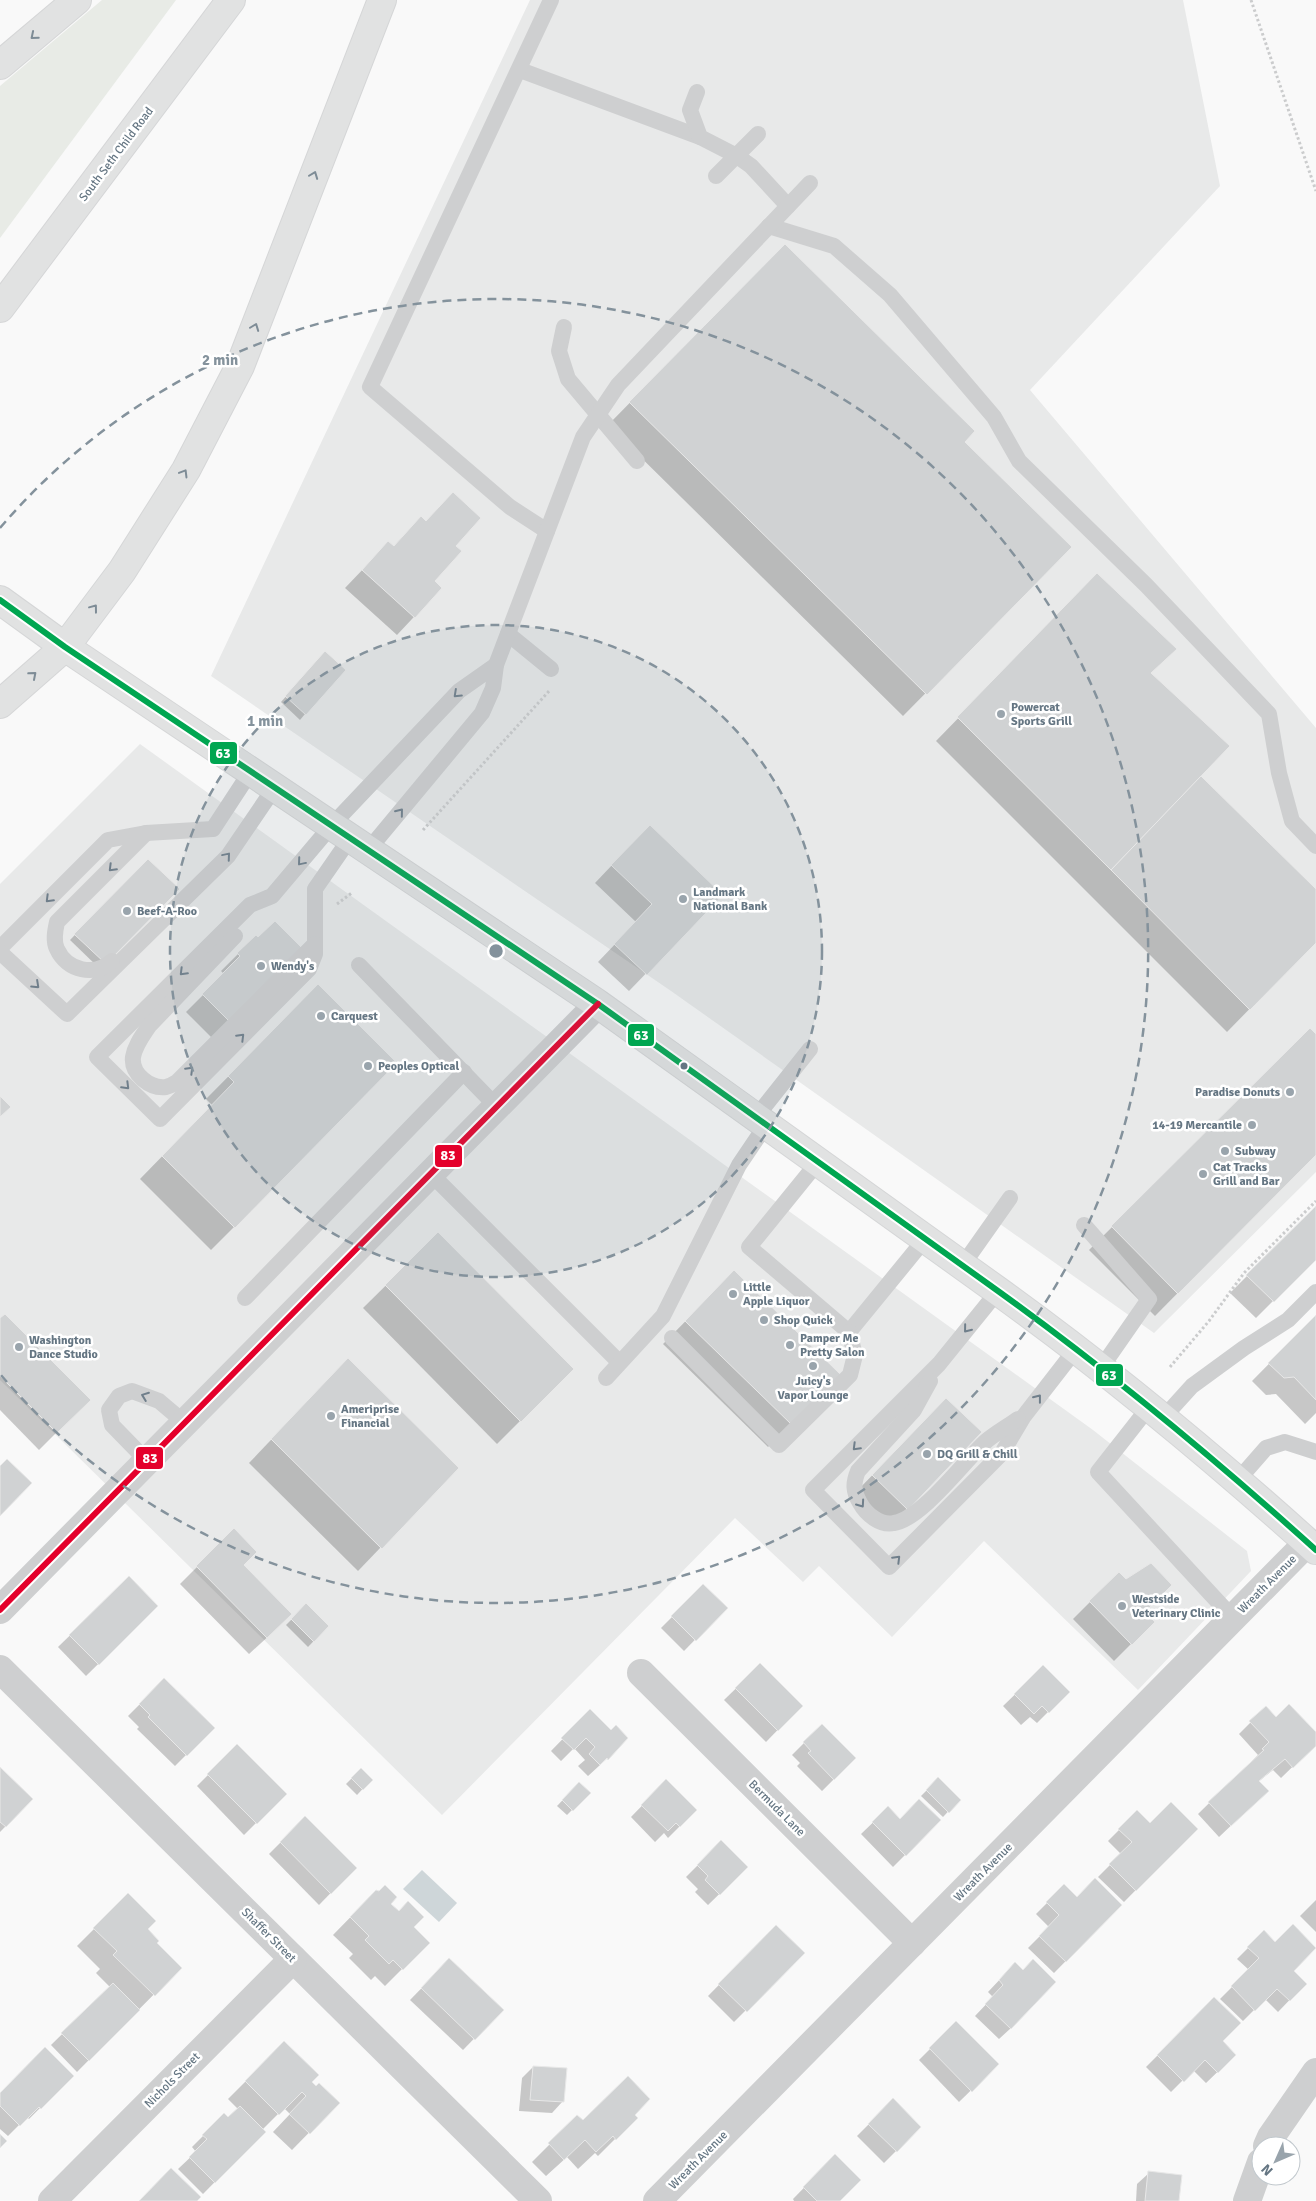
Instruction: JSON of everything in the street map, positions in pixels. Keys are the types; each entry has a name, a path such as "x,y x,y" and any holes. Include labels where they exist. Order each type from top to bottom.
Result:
{"main road":[{"path":"0,65 77,0"},
{"name":"South Seth Child Road","path":"0,308 231,0"},
{"path":"0,704 65,647 122,571 186,470 240,366 382,0"},
{"path":"0,600 65,647 598,1004 925,1238 1101,1368 1238,1480 1312,1546"}],"street":[{"path":"0,1610 598,1004"},
{"name":"Wreath Avenue","path":"657,2201 1233,1618 1312,1546"},
{"name":"Shaffer Street","path":"0,1669 538,2201"},
{"name":"Bermuda Lane","path":"641,1673 912,1943"},
{"name":"Nichols Street","path":"52,2201 293,1960"},
{"path":"1271,2136 1316,2072"},
{"path":"1246,2201 1252,2186"}],"lane":[{"path":"548,531 510,507 370,387 520,70 551,0"},
{"path":"520,70 700,137 737,156 751,166 788,206"},
{"path":"697,92 690,110 700,137"},
{"path":"716,176 758,134"},
{"path":"315,944 177,1082 167,1087 154,1085 137,1072 133,1065 133,1056 138,1042 149,1026 272,896 351,837 482,713 493,688 496,665 583,437 618,385 810,183"},
{"path":"769,226 834,246 890,295 994,417 1019,462 1153,592 1269,714 1279,773 1292,821 1316,846"},
{"path":"564,327 559,351 568,379 599,413 637,461"},
{"path":"508,634 553,677"},
{"path":"272,896 250,905 97,1058 160,1119 309,969 315,954 315,889 459,690 496,665"},
{"path":"0,948 108,840 146,833 213,829 251,770"},
{"path":"0,952 67,1014 228,856 275,787"},
{"path":"146,833 57,922 54,936 56,949 66,961 81,970 95,971 106,967 193,884 212,872"},
{"path":"359,965 498,1107"},
{"path":"606,1378 663,1316 761,1121 810,1048"},
{"path":"246,1298 464,1072"},
{"path":"672,1338 779,1445 850,1376 855,1355 849,1332 749,1247 818,1162"},
{"path":"431,1174 619,1362"},
{"path":"962,1266 1010,1198"},
{"path":"1084,1225 1150,1299 1101,1368"},
{"path":"849,1332 925,1238"},
{"path":"998,1291 939,1364 812,1490 889,1567 1002,1453 1024,1416 1076,1349"},
{"path":"1233,1618 1098,1472 1156,1412 1244,1348 1288,1320 1316,1292"},
{"path":"939,1364 914,1410 858,1471 853,1483 856,1496 863,1509 876,1519 892,1524 904,1520 920,1508 985,1442 1024,1416"},
{"path":"148,1461 112,1425 109,1410 119,1396 132,1391 159,1401 185,1423"},
{"path":"1238,1480 1266,1448 1285,1442 1316,1452"}],"path":[{"path":"1251,0 1316,191"},
{"path":"423,830 553,677"},
{"path":"1170,1367 1209,1321 1244,1273 1316,1201"}],"shaded area":[{"path":"102,0 176,0 0,238 0,86"},
{"path":"530,0 1183,0 1220,186 1030,390 1316,728 1316,1172 1154,1333 671,991 211,676"},
{"path":"140,744 1093,1430 1247,1551 1251,1571 1138,1690 984,1541 892,1637 819,1566 803,1582 735,1518 442,1815 0,1380 0,884"},
{"path":"422,1870 457,1903 439,1922 403,1889"}],"building":[{"path":"785,244 975,431 965,442 1072,547 927,695 629,402"},
{"path":"453,492 481,518 456,546 462,551 435,581 442,588 415,618 362,570 388,541 394,546 421,516 426,521"},
{"path":"1097,573 1177,649 1151,673 1230,746 1111,870 957,717"},
{"path":"325,651 346,670 306,715 285,696"},
{"path":"1201,776 1316,889 1316,943 1250,1010 1111,870"},
{"name":"Landmark National Bank","path":"650,825 723,895 647,975 614,944 652,904 611,865"},
{"name":"Beef-A-Roo","path":"148,859 180,889 106,964 74,934"},
{"name":"Wendy's","path":"275,921 306,952 233,1025 202,994 240,956 237,953 256,935 258,937"},
{"path":"318,984 397,1063 235,1228 162,1156 234,1082 228,1076"},
{"path":"1310,1028 1316,1034 1316,1155 1178,1294 1111,1226"},
{"path":"0,1096 11,1107 0,1117"},
{"path":"1316,1206 1316,1260 1274,1302 1246,1275"},
{"path":"438,1232 574,1369 521,1422 385,1285"},
{"path":"734,1270 841,1375 792,1425 685,1321"},
{"name":"Washington Dance Studio","path":"5,1314 91,1400 57,1433 0,1376 0,1318"},
{"path":"1316,1315 1316,1400 1294,1377 1284,1378 1268,1363"},
{"path":"348,1358 459,1468 382,1549 271,1439"},
{"name":"DQ Grill & Chill","path":"946,1398 982,1432 908,1510 872,1475"},
{"path":"7,1459 32,1483 0,1516 0,1466"},
{"path":"234,1528 257,1552 244,1565 292,1614 267,1638 196,1566"},
{"name":"Westside Veterinary Clinic","path":"1151,1563 1172,1585 1145,1612 1155,1622 1132,1645 1089,1601 1119,1572 1126,1579"},
{"path":"129,1576 158,1606 99,1665 69,1635"},
{"path":"703,1584 728,1608 696,1641 671,1616"},
{"path":"306,1603 329,1626 314,1642 291,1619"},
{"path":"760,1663 803,1706 778,1731 735,1688"},
{"path":"1043,1665 1070,1692 1049,1713 1042,1706 1034,1714 1014,1694"},
{"path":"164,1678 215,1728 187,1756 148,1717 150,1715 139,1704"},
{"path":"1289,1704 1316,1732 1316,1746 1293,1768 1285,1759 1259,1781 1269,1791 1231,1826 1208,1802 1264,1750 1262,1749 1269,1742 1249,1721 1266,1706 1276,1717"},
{"path":"590,1709 611,1730 616,1725 628,1738 608,1760 607,1758 600,1765 589,1754 595,1747 586,1738 574,1750 561,1738"},
{"path":"822,1724 856,1758 834,1780 808,1753 811,1751 803,1742"},
{"path":"237,1744 287,1794 257,1824 207,1774"},
{"path":"0,1767 33,1799 6,1827 0,1822"},
{"path":"361,1768 373,1780 363,1790 351,1778"},
{"path":"938,1777 961,1800 949,1813 926,1790"},
{"path":"666,1779 697,1810 680,1827 676,1823 668,1831 641,1805"},
{"path":"579,1782 591,1793 573,1811 562,1800"},
{"path":"919,1799 941,1820 906,1856 872,1822 888,1806 900,1819"},
{"path":"1171,1802 1198,1829 1136,1891 1109,1864 1132,1842 1118,1829 1137,1810 1150,1823"},
{"path":"305,1816 357,1868 331,1894 280,1842"},
{"path":"721,1840 748,1867 720,1895 705,1880 708,1876 697,1865"},
{"path":"1095,1878 1122,1905 1066,1962 1039,1936 1059,1915 1046,1902 1064,1884 1077,1897"},
{"path":"385,1885 397,1897 391,1904 399,1911 408,1901 424,1917 414,1927 430,1943 403,1970 393,1960 389,1964 365,1940 369,1936 350,1917 376,1890 379,1891"},
{"path":"128,1893 156,1921 148,1929 159,1941 157,1943 182,1968 155,1996 113,1955 117,1951 93,1928"},
{"path":"1293,1924 1316,1948 1294,1971 1307,1984 1290,2001 1277,1989 1255,2011 1231,1986 1259,1958 1247,1947 1264,1930 1275,1942"},
{"path":"776,1925 805,1953 747,2012 718,1984"},
{"path":"449,1958 504,2010 475,2040 421,1988"},
{"path":"1033,1959 1056,1982 1011,2029 985,2004 1003,1985 999,1980 1015,1962 1023,1970"},
{"path":"113,1983 140,2010 89,2061 61,2033"},
{"path":"1214,1997 1241,2023 1223,2041 1236,2055 1218,2073 1205,2060 1184,2082 1157,2055"},
{"path":"956,2021 999,2064 972,2092 929,2048"},
{"path":"284,2041 319,2075 312,2082 316,2086 319,2083 340,2103 310,2134 289,2114 306,2096 302,2092 279,2115 245,2081"},
{"path":"45,2047 74,2076 41,2109 39,2107 20,2126 0,2106 0,2093"},
{"path":"533,2066 567,2068 564,2102 530,2100"},
{"path":"628,2076 650,2099 635,2115 638,2118 616,2140 613,2136 596,2152 585,2140 564,2160 548,2143 577,2115 583,2120"},
{"path":"893,2098 921,2127 897,2152 868,2124"},
{"path":"240,2106 266,2132 215,2183 189,2157 207,2139 202,2135 224,2113 228,2117"},
{"path":"0,2134 7,2141 0,2148"},
{"path":"835,2154 861,2180 840,2201 817,2201 803,2187"},
{"path":"171,2168 201,2197 197,2201 139,2201"},
{"path":"1148,2171 1182,2175 1179,2201 1145,2201"}],"transit line":[{"name":"63","path":"0,600 65,647 598,1004 998,1291 1080,1352 1160,1416 1316,1550"},
{"name":"83","path":"0,1610 598,1004"}],"place":[{"name":"Powercat Sports Grill","path":"1001,714"},
{"name":"Landmark National Bank","path":"683,899"},
{"name":"Beef-A-Roo","path":"127,911"},
{"name":"Wendy's","path":"261,966"},
{"name":"Carquest","path":"321,1016"},
{"name":"Peoples Optical","path":"368,1066"},
{"name":"Paradise Donuts","path":"1290,1092"},
{"name":"14-19 Mercantile","path":"1252,1125"},
{"name":"Subway","path":"1225,1151"},
{"name":"Cat Tracks Grill and Bar","path":"1203,1174"},
{"name":"Little Apple Liquor","path":"733,1294"},
{"name":"Shop Quick","path":"764,1320"},
{"name":"Pamper Me Pretty Salon","path":"790,1345"},
{"name":"Washington Dance Studio","path":"19,1347"},
{"name":"Juicy's Vapor Lounge","path":"813,1366"},
{"name":"Ameriprise Financial","path":"331,1416"},
{"name":"DQ Grill & Chill","path":"927,1454"},
{"name":"Westside Veterinary Clinic","path":"1122,1606"}]}
